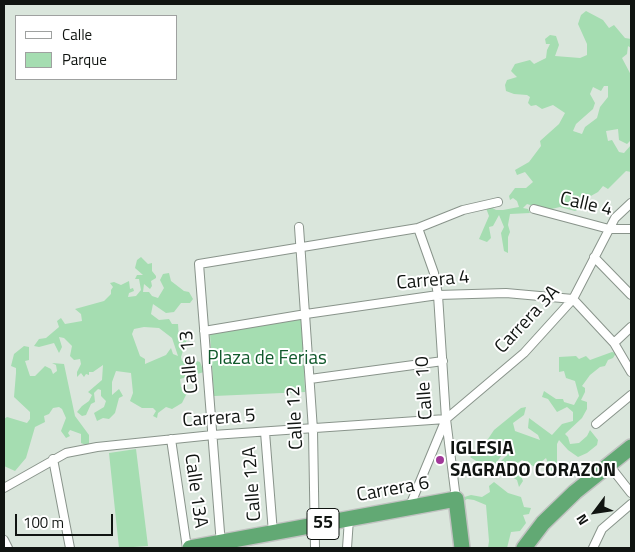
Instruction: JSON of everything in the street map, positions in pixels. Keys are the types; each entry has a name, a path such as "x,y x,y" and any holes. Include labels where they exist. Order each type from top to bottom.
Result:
{"highway":[{"path":"524,548 543,523 575,492 631,447"},
{"name":"Carrera 6","path":"189,548 221,545 273,533 456,499"},
{"name":"Calle 10","path":"456,499 462,548"}],"street":[{"path":"302,246 418,228 463,210 498,202"},
{"name":"Carrera 3A","path":"446,419 524,353 573,299 615,218 631,203"},
{"name":"Calle 4","path":"534,209 609,229 631,229"},
{"name":"Calle 12","path":"299,227 302,246 313,430 315,548"},
{"name":"Calle 10","path":"418,228 434,273 438,295 446,419 456,499"},
{"name":"Calle 13","path":"221,545 199,264 302,246"},
{"path":"594,257 631,295"},
{"name":"Carrera 4","path":"204,331 438,295 506,292 573,299"},
{"path":"573,299 614,342 631,372"},
{"path":"614,342 631,329"},
{"path":"310,379 443,362"},
{"path":"596,424 631,396"},
{"path":"410,508 446,419"},
{"name":"Carrera 5","path":"4,488 66,453 97,447 213,435 313,430 446,419"},
{"name":"Calle 12A","path":"266,432 273,533"},
{"name":"Calle 13A","path":"171,439 189,548"},
{"path":"53,459 70,548"},
{"path":"610,465 631,493"},
{"path":"593,548 602,529 631,504"},
{"path":"347,548 349,519"},
{"path":"4,540 8,548"}],"green space":[{"path":"586,11 603,20 609,28 614,25 625,38 631,39 631,48 628,46 627,54 622,58 631,75 631,144 630,141 627,144 619,140 618,129 606,131 608,141 612,140 619,152 624,153 631,145 631,172 626,171 608,189 603,186 598,192 589,197 585,206 575,211 560,207 547,210 527,204 523,208 528,209 530,213 510,214 508,253 504,251 501,233 504,227 499,215 493,226 489,227 491,238 487,242 479,239 489,216 486,208 489,206 496,210 503,210 519,207 517,201 513,198 510,200 509,196 515,188 526,188 533,182 525,172 517,175 515,170 529,162 541,146 540,141 559,124 565,113 553,105 542,109 536,105 531,106 528,103 530,97 506,91 505,85 507,80 517,77 511,71 515,64 530,60 534,64 546,58 550,44 546,44 545,39 550,35 556,36 559,45 555,56 580,58 587,55 587,44 578,24 581,15","holes":["604,86 608,86 608,97 600,107 597,118 585,127 582,134 573,131 576,124 593,109 595,103 590,94 593,87 601,91"]},
{"path":"141,257 148,264 152,263 152,271 156,276 151,281 152,286 150,289 144,284 143,292 149,292 152,296 158,298 164,288 160,280 163,274 169,273 171,281 184,291 189,292 193,299 190,303 181,303 174,312 166,313 153,304 151,314 159,320 169,319 172,324 178,324 179,338 187,339 181,357 182,361 189,359 200,362 204,372 180,379 181,387 192,390 195,394 186,395 182,403 172,409 166,407 158,413 157,418 153,416 156,411 153,408 142,408 130,401 133,393 131,373 116,371 112,382 112,395 119,389 123,396 119,398 115,413 109,419 103,418 97,421 94,413 104,407 106,401 101,396 101,390 98,389 94,393 95,402 91,404 86,415 82,416 77,412 89,401 92,395 88,392 102,380 103,365 93,372 89,372 89,375 86,374 84,377 81,373 77,377 81,364 80,359 74,360 70,356 72,346 64,338 59,337 62,347 59,353 54,343 39,347 34,346 39,339 46,338 59,327 57,321 61,318 65,324 82,321 81,314 75,309 104,301 111,294 113,287 110,283 114,282 121,285 129,281 130,289 133,288 134,291 129,293 128,297 136,296 141,290 139,279 135,279 137,275 143,275 135,268 137,260","holes":["144,327 159,328 172,338 178,356 173,354 171,348 166,355 145,364 145,359 140,356 132,334 134,329"]},
{"name":"Plaza de Ferias","path":"302,318 305,392 214,396 210,334"},
{"path":"24,346 29,347 29,360 25,361 30,376 35,376 45,366 51,369 53,374 57,371 56,365 52,363 64,364 75,416 89,435 89,443 88,446 81,443 81,434 70,430 68,433 70,436 66,438 61,431 66,418 62,409 59,407 53,408 49,414 44,416 45,422 35,427 26,458 15,471 4,466 4,419 7,417 27,423 30,419 30,412 14,397 16,368 11,366 14,354"},
{"path":"612,352 616,353 613,358 608,360 605,366 600,367 590,375 582,386 585,388 585,392 581,400 587,402 587,409 582,418 565,434 570,444 579,443 587,436 590,430 598,440 597,445 587,453 578,457 559,440 557,444 557,470 551,471 546,458 535,467 522,460 516,464 523,481 519,487 517,480 500,470 499,463 509,453 503,454 495,464 487,468 470,457 486,442 494,430 521,408 526,407 524,415 513,423 515,431 540,440 538,435 528,428 529,418 552,435 562,424 573,421 573,412 567,407 557,412 548,399 542,397 544,391 556,399 563,399 564,402 574,405 579,396 575,381 566,378 564,371 559,372 559,357 576,356 579,359 586,356 590,360"},
{"path":"136,449 148,546 119,548 109,453"},
{"path":"494,482 508,493 521,497 524,507 531,508 529,514 523,515 526,523 520,531 511,532 507,548 488,548 486,505 467,499 461,503 461,498 471,495 482,497 490,492 489,486"}],"place":[{"name":"IGLESIA SAGRADO CORAZON","path":"440,460"}]}
